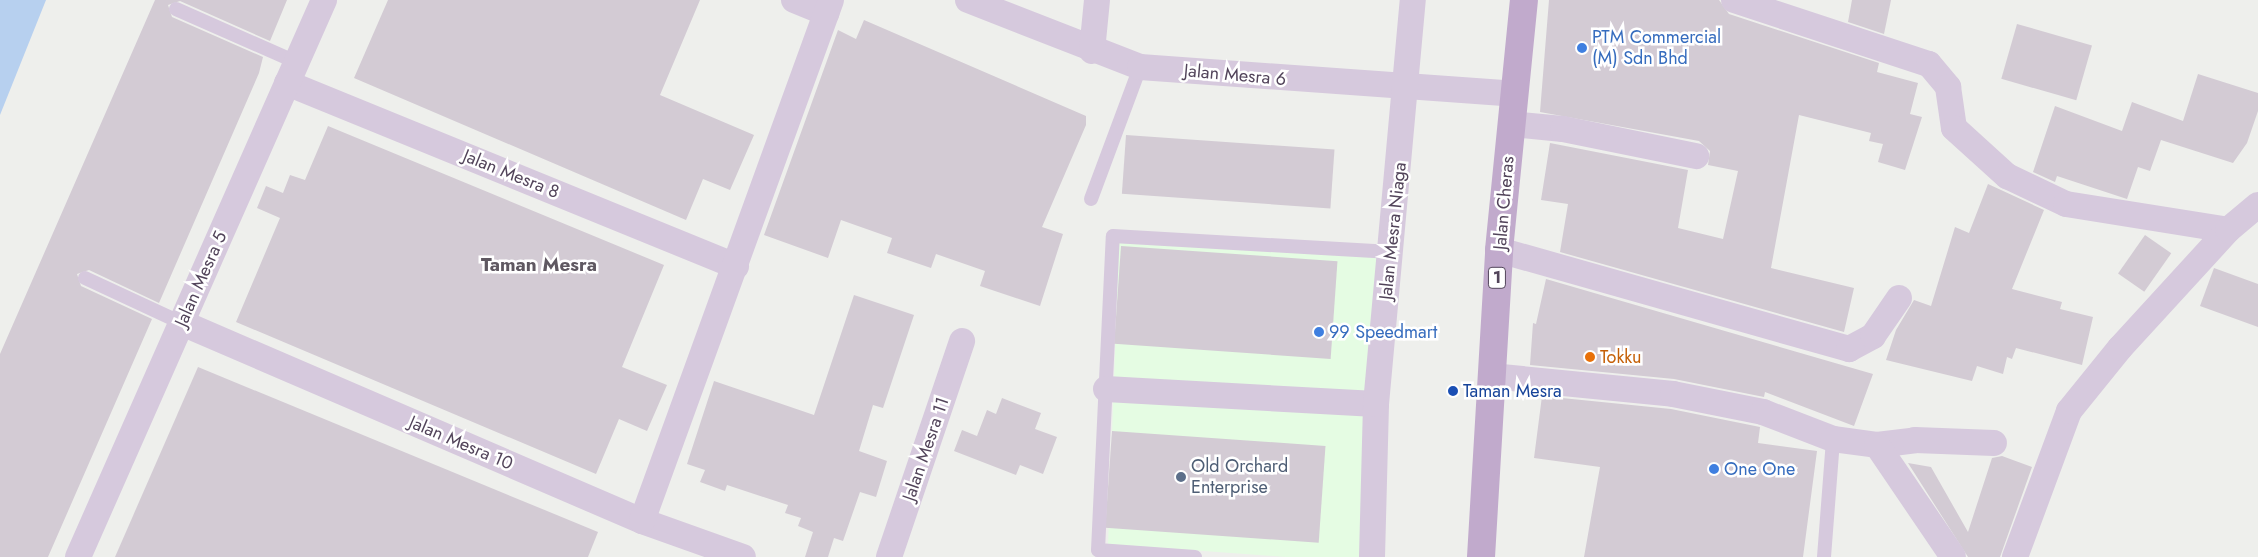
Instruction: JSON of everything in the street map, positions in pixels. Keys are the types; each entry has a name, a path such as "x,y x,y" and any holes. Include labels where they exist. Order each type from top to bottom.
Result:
{"main road":[{"name":"Jalan Cheras","path":"1481,557 1499,250 1524,0"}],"street":[{"name":"Jalan Mesra 5","path":"78,557 324,0"},
{"path":"642,521 736,266 828,7 794,0"},
{"name":"Jalan Mesra 6","path":"968,0 1092,51 1140,67 1407,88 1514,94"},
{"path":"1092,51 1097,0"},
{"name":"Jalan Mesra Niaga","path":"1372,557 1376,404 1392,252 1413,0"},
{"path":"1734,0 1929,64 1948,87 1954,128 2007,176 2066,204 2228,230"},
{"name":"Jalan Mesra 8","path":"292,72 736,266"},
{"path":"1512,124 1563,129 1696,156"},
{"path":"2015,557 2070,411 2120,348 2228,230 2258,205"},
{"path":"1499,250 1849,348 1873,336 1899,298"},
{"name":"Jalan Mesra 10","path":"182,323 642,521 743,557"},
{"name":"Jalan Mesra 11","path":"889,557 962,341"},
{"path":"1491,376 1672,394 1763,412 1833,439 1877,445 1914,440 1994,443"},
{"path":"1106,389 1376,404"},
{"path":"1877,445 1953,557"}],"lane":[{"path":"176,9 292,72"},
{"path":"1090,199 1140,67"},
{"path":"1195,557 1098,550 1113,236 1392,252"},
{"path":"85,278 182,323"},
{"path":"1824,557 1833,439"}],"shaded area":[{"path":"0,0 46,0 0,115"},
{"path":"1119,243 1380,257 1361,557 1286,557 1108,544"}],"building":[{"path":"155,0 287,0 270,41 180,1 168,5 172,17 263,57 259,73 159,303 89,270 77,274 81,286 152,319 48,557 0,557 0,354"},
{"path":"388,0 700,0 660,95 754,135 730,190 703,179 686,220 354,78"},
{"path":"1549,0 1719,0 1729,14 1879,63 1877,72 1918,83 1910,114 1922,117 1905,170 1878,162 1883,144 1869,141 1871,133 1799,115 1771,268 1854,288 1844,332 1560,252 1568,204 1541,200 1550,143 1688,170 1678,228 1723,239 1738,171 1708,165 1710,151 1699,141 1540,112"},
{"path":"1852,0 1891,0 1884,34 1848,22"},
{"path":"864,20 1086,116 1086,125 1042,227 1063,234 1040,306 980,286 985,271 936,254 931,268 887,253 892,238 841,220 828,258 764,235 838,30 856,39"},
{"path":"2017,24 2092,45 2076,100 2001,79"},
{"path":"2198,74 2258,93 2258,111 2247,143 2233,163 2161,140 2150,171 2138,167 2127,199 2057,176 2055,182 2033,172 2055,106 2122,131 2132,102 2183,121"},
{"path":"328,126 664,265 622,367 667,385 647,431 619,419 596,474 236,322 280,218 257,208 266,186 283,193 290,175 305,180"},
{"path":"1126,135 1334,150 1330,208 1122,194"},
{"path":"1988,184 2044,210 2012,289 2062,302 2060,309 2093,317 2082,365 2016,348 2012,359 2007,357 2003,374 1977,366 1972,381 1886,360 1896,330 1914,300 1931,306 1955,227 1969,233"},
{"path":"2145,235 2171,253 2144,292 2118,274"},
{"path":"1121,246 1337,261 1331,359 1114,344"},
{"path":"2214,268 2258,284 2258,327 2200,306"},
{"path":"1546,279 1873,374 1854,426 1765,392 1764,397 1674,379 1530,365 1533,323 1536,324"},
{"path":"854,295 914,315 883,408 873,405 859,451 887,461 876,497 860,492 843,541 834,538 828,557 805,557 813,532 798,526 801,518 785,513 788,505 727,485 725,491 700,482 705,470 687,464 714,381 814,415"},
{"path":"198,367 598,532 588,557 115,557"},
{"name":"One One","path":"1542,396 1671,409 1760,427 1758,443 1817,451 1803,557 1584,557 1600,467 1534,458"},
{"path":"1002,398 1041,413 1035,429 1057,437 1043,474 1020,465 1016,475 954,451 962,430 977,436 987,410 996,414"},
{"path":"1112,431 1325,446 1319,543 1105,528"},
{"path":"2002,456 2032,467 2000,557 1968,557 1908,463 1931,467 1968,532 1992,458"}],"place":[{"name":"PTM Commercial (M) Sdn Bhd","path":"1582,48"},
{"name":"99 Speedmart","path":"1319,332"},
{"name":"Tokku","path":"1590,357"},
{"name":"Taman Mesra","path":"1453,391"},
{"name":"One One","path":"1714,469"},
{"name":"Old Orchard Enterprise","path":"1181,477"}],"district":[{"name":"Taman Mesra","path":"539,265"}]}
